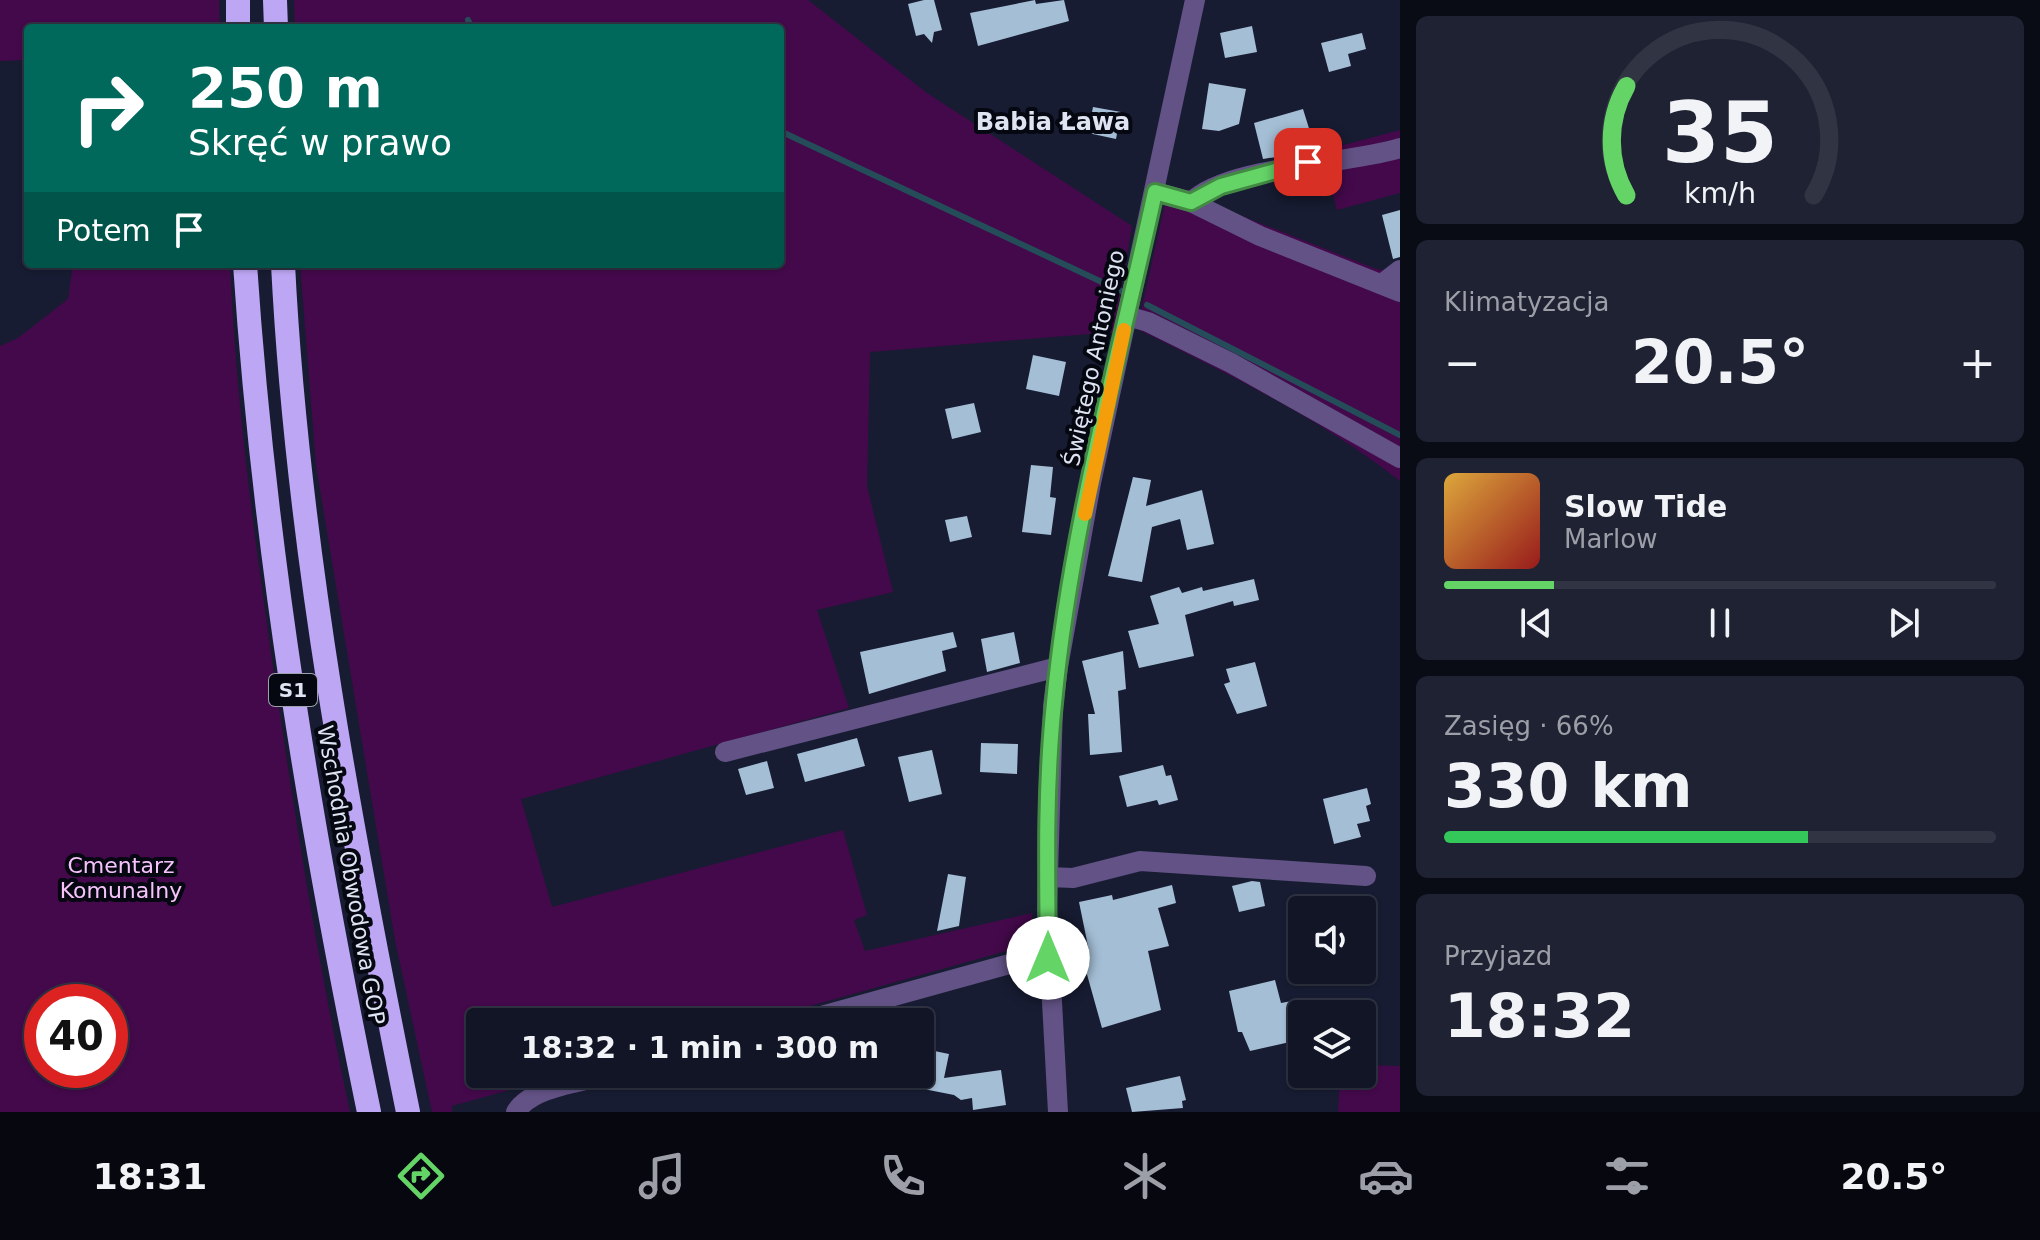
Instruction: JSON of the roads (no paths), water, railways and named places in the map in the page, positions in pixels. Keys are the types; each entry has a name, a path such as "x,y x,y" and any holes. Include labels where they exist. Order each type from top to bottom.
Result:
{"highway":[{"path":"238,0 238,24"},
{"path":"275,0 276,24"},
{"name":"Wschodnia Obwodowa GOP","path":"245,268 255,408 289,667 324,895 369,1112"},
{"name":"Wschodnia Obwodowa GOP","path":"283,268 307,524 365,901 408,1112"}],"street":[{"name":"Świętego Antoniego","path":"1058,1112 1048,958 1048,877 1058,667 1091,483 1195,0"},
{"path":"1191,202 1221,186 1308,162 1331,162 1400,148"},
{"path":"1155,192 1191,202 1260,236 1391,288 1400,270"},
{"path":"1127,316 1148,322 1231,363 1400,458"},
{"path":"725,752 1058,667"},
{"path":"1048,877 1073,878 1140,861 1366,876"},
{"path":"851,1008 1024,960 1048,958"},
{"path":"516,1112 520,1105 540,1094 561,1088"}],"waterway":[{"path":"468,20 470,24"},
{"path":"784,133 1121,291"},
{"path":"1147,305 1400,435"}],"district":[{"name":"Babia Ława","path":"1053,122"}],"park label":[{"name":"Cmentarz Komunalny","path":"121,878"}]}
